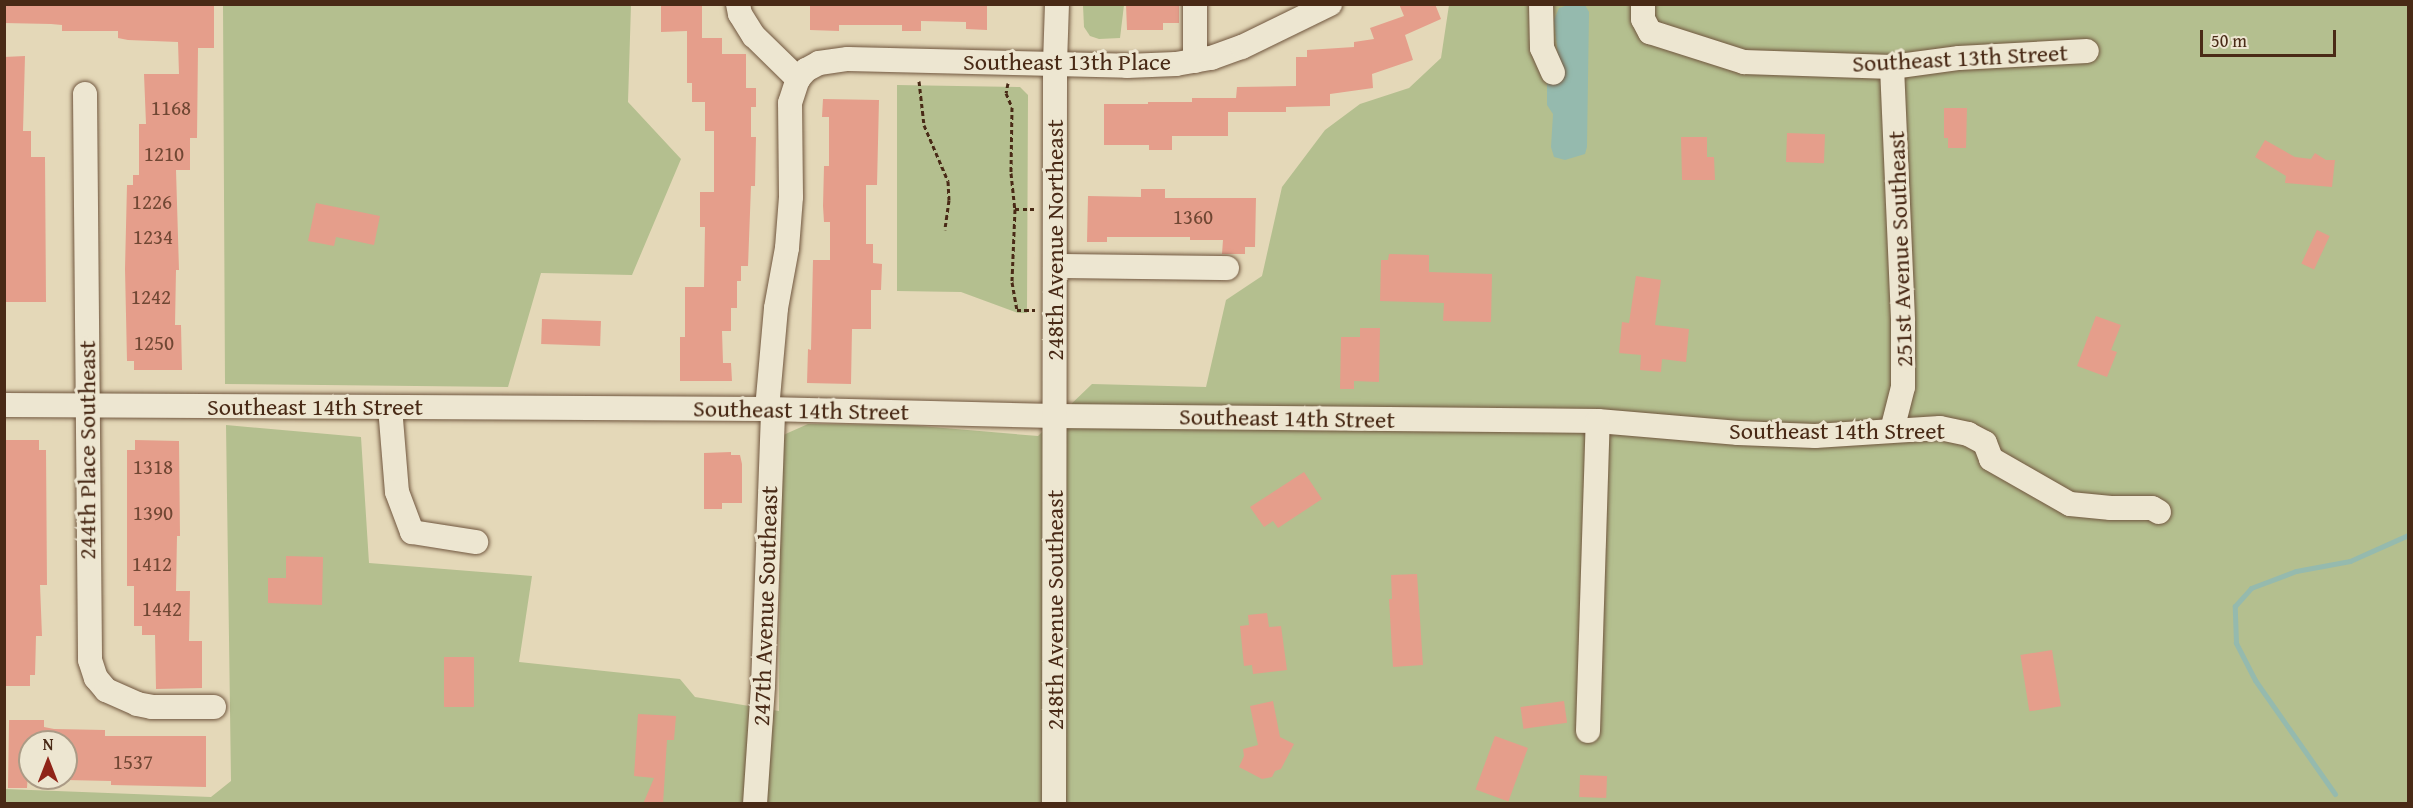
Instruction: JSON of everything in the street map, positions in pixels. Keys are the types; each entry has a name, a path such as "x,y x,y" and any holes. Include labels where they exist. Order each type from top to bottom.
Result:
{"street":[{"path":"738,4 740,14 754,36 798,79"},
{"name":"248th Avenue Northeast","path":"1055,416 1055,64 1058,4"},
{"path":"1195,4 1195,61"},
{"name":"Southeast 13th Place","path":"798,79 806,70 819,63 848,59 1127,66 1195,61 1242,47 1330,4"},
{"path":"1541,4 1542,48 1553,73"},
{"name":"Southeast 13th Street","path":"1643,4 1643,19 1650,32 1744,62 1892,67 1959,58 2087,51"},
{"name":"251st Avenue Southeast","path":"1892,67 1897,128 1904,387 1892,430"},
{"name":"247th Avenue Southeast","path":"755,804 763,686 770,409 776,308 787,248 790,207 790,103 798,79"},
{"name":"244th Place Southeast","path":"85,94 90,660 96,678 106,690 137,704 152,707 214,707"},
{"path":"1055,266 1227,268"},
{"name":"Southeast 14th Street","path":"4,405 770,409 1055,416 1598,421 1738,433 1815,436 1940,428 1968,434 1984,443 1991,459 2070,504 2111,508 2152,508 2158,512"},
{"path":"390,407 398,492 412,532 476,542"},
{"name":"248th Avenue Southeast","path":"1054,804 1055,416"},
{"path":"1588,731 1598,421"}],"path":[{"path":"918,61 924,125 948,181 950,200 945,230"},
{"path":"1009,63 1006,93 1012,103 1011,172 1015,209 1012,251 1014,297 1017,310 1055,310"}],"green space":[{"path":"223,5 631,5 628,102 681,159 632,275 541,273 508,387 225,384"},
{"path":"1083,5 1124,5 1120,38 1099,39 1090,36 1084,27"},
{"path":"1449,5 2408,5 2408,803 5,804 5,789 211,797 231,781 226,425 361,437 369,563 532,576 519,662 680,679 695,697 779,711 781,436 808,424 908,425 1038,436 1092,384 1206,387 1226,300 1262,276 1282,187 1325,130 1360,104 1409,88 1441,58"},
{"path":"897,85 1020,87 1028,95 1027,313 1018,313 961,292 897,291"}],"water":[{"path":"1568,5 1585,5 1589,12 1587,147 1585,154 1565,160 1554,157 1551,147 1553,114 1547,105 1547,76 1558,56 1554,20 1559,8"}],"building":[{"path":"4,4 214,4 214,48 198,48 197,138 190,138 190,170 176,170 179,270 176,270 175,325 181,325 182,370 134,370 134,361 127,361 125,269 127,185 133,185 133,175 139,175 139,124 146,124 144,74 179,74 178,42 128,40 118,38 118,31 62,31 62,25 4,23"},
{"path":"661,4 702,4 702,38 722,38 722,54 746,54 746,88 756,88 756,107 751,107 751,137 756,137 755,186 751,186 748,266 741,266 741,281 737,281 737,308 731,308 731,331 722,331 723,363 731,363 732,381 680,381 680,337 685,337 685,287 704,287 705,227 700,227 700,192 714,192 714,131 705,131 705,102 692,102 692,83 687,83 687,31 661,32"},
{"path":"810,4 987,4 987,30 966,29 966,22 921,21 921,31 902,31 902,25 839,25 839,31 810,30"},
{"path":"1126,4 1179,4 1179,23 1163,23 1163,30 1127,30"},
{"path":"1399,4 1435,4 1441,19 1405,35 1413,60 1372,74 1373,88 1330,94 1330,106 1286,107 1286,112 1228,112 1228,136 1172,136 1172,150 1149,150 1149,145 1104,145 1104,104 1192,102 1192,98 1236,98 1237,87 1296,86 1296,57 1307,57 1307,50 1354,47 1354,42 1374,39 1370,28 1404,16"},
{"path":"25,56 23,131 31,131 31,157 45,157 46,302 4,302 4,57"},
{"path":"823,99 879,100 877,185 866,185 866,244 873,244 873,263 882,264 881,290 871,290 871,329 852,329 851,384 807,383 808,349 811,350 813,260 830,260 830,222 824,222 823,206 824,166 829,166 829,117 822,117"},
{"path":"1944,108 1967,108 1966,148 1948,148 1948,138 1944,138"},
{"path":"1787,133 1825,134 1824,163 1786,162"},
{"path":"1681,137 1707,137 1707,157 1714,157 1715,180 1682,180"},
{"path":"2265,140 2295,157 2311,159 2315,153 2326,160 2335,160 2332,187 2285,183 2286,176 2255,157"},
{"path":"1141,189 1165,189 1165,198 1256,198 1255,247 1245,247 1245,254 1222,254 1223,240 1190,240 1190,237 1107,237 1107,242 1087,242 1088,196 1141,197"},
{"path":"316,203 380,216 374,245 336,237 334,246 308,241"},
{"path":"2317,230 2330,236 2314,269 2301,264"},
{"path":"1389,254 1429,255 1429,272 1492,274 1491,322 1443,321 1444,303 1380,301 1381,260 1388,260"},
{"path":"1636,276 1661,280 1655,325 1689,329 1686,362 1662,359 1661,372 1640,370 1641,355 1619,353 1622,322 1629,323"},
{"path":"2096,316 2121,325 2111,350 2117,352 2107,377 2077,366"},
{"path":"542,319 601,321 600,346 541,344"},
{"path":"1360,328 1380,328 1379,382 1354,381 1354,389 1340,389 1341,337 1360,337"},
{"path":"4,440 39,440 39,450 46,450 47,585 40,585 42,636 36,636 35,675 30,675 30,686 4,686"},
{"path":"135,440 179,441 180,536 177,536 176,591 190,591 189,641 202,641 202,688 156,689 155,635 142,635 142,626 134,626 134,586 127,586 127,450 135,450"},
{"path":"731,452 731,455 740,455 742,464 742,503 722,503 722,509 704,509 704,453"},
{"path":"1304,472 1322,499 1278,528 1273,521 1264,527 1250,507"},
{"path":"286,556 323,557 322,605 268,603 268,578 286,578"},
{"path":"1417,574 1423,665 1393,667 1389,599 1392,599 1391,575"},
{"path":"1267,613 1269,627 1281,626 1287,670 1253,674 1252,665 1244,666 1240,626 1249,625 1248,615"},
{"path":"2052,650 2061,706 2029,711 2020,655"},
{"path":"444,657 474,657 474,707 444,707"},
{"path":"1273,701 1280,737 1294,744 1281,769 1275,771 1272,777 1262,779 1239,767 1244,756 1243,749 1258,745 1250,706"},
{"path":"1564,701 1567,723 1523,729 1520,707"},
{"path":"638,714 676,716 674,740 667,740 663,804 643,804 654,778 634,776"},
{"path":"9,720 44,720 44,727 54,729 105,730 105,736 206,736 206,787 111,785 111,781 78,780 78,730 18,730 18,788 8,788"},
{"path":"1495,736 1528,748 1508,802 1476,790"},
{"path":"1580,775 1607,776 1606,798 1579,797"}],"waterway":[{"path":"2335,794 2255,680 2236,643 2235,606 2251,588 2296,571 2350,561 2408,535"}]}
